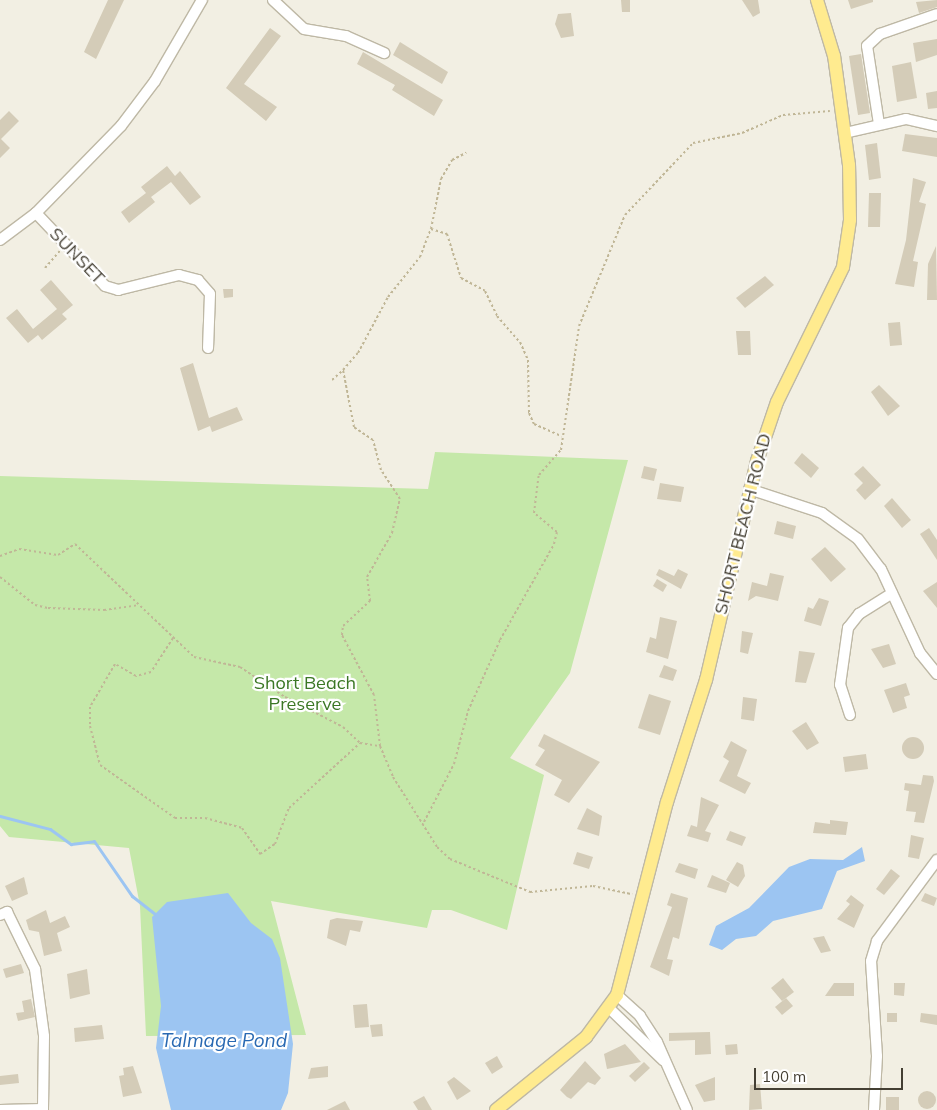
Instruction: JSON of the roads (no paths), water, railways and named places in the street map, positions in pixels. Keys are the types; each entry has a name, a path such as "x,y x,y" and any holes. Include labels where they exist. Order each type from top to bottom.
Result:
{"main road":[{"name":"SHORT BEACH ROAD","path":"496,1110 586,1037 610,1009 617,995 706,680 749,489 777,402 843,267 851,193 842,110 831,40 817,0"}],"street":[{"path":"0,240 36,213 121,126 155,81 202,0"},
{"path":"273,0 304,29 346,36 384,53"},
{"path":"879,124 867,46 880,34 937,14"},
{"path":"845,133 906,119 937,126"},
{"name":"SUNSET","path":"36,213 105,286 118,290 179,275 198,280 210,294 208,348"},
{"path":"749,489 804,505 841,524 869,552 892,593 920,653 937,674"},
{"path":"850,715 840,685 848,628 859,614 892,593"},
{"path":"874,1110 877,1056 871,960 877,940 937,860"},
{"path":"0,1110 43,1110 44,1036 35,969 4,914"},
{"path":"617,995 640,1016 664,1060 687,1110"},
{"path":"610,1009 664,1060"}],"water":[{"path":"862,847 865,861 837,871 822,909 773,921 756,936 736,939 722,950 709,945 716,926 749,908 789,867 810,859 843,860"},
{"name":"Talmage Pond","path":"228,893 251,923 272,939 280,958 293,1044 288,1093 281,1110 171,1110 156,1048 161,1006 152,917 167,902"}],"waterway":[{"path":"0,816 50,829 71,844 94,841 132,896 154,913"}],"park label":[{"name":"Short Beach Preserve","path":"305,694"}]}
